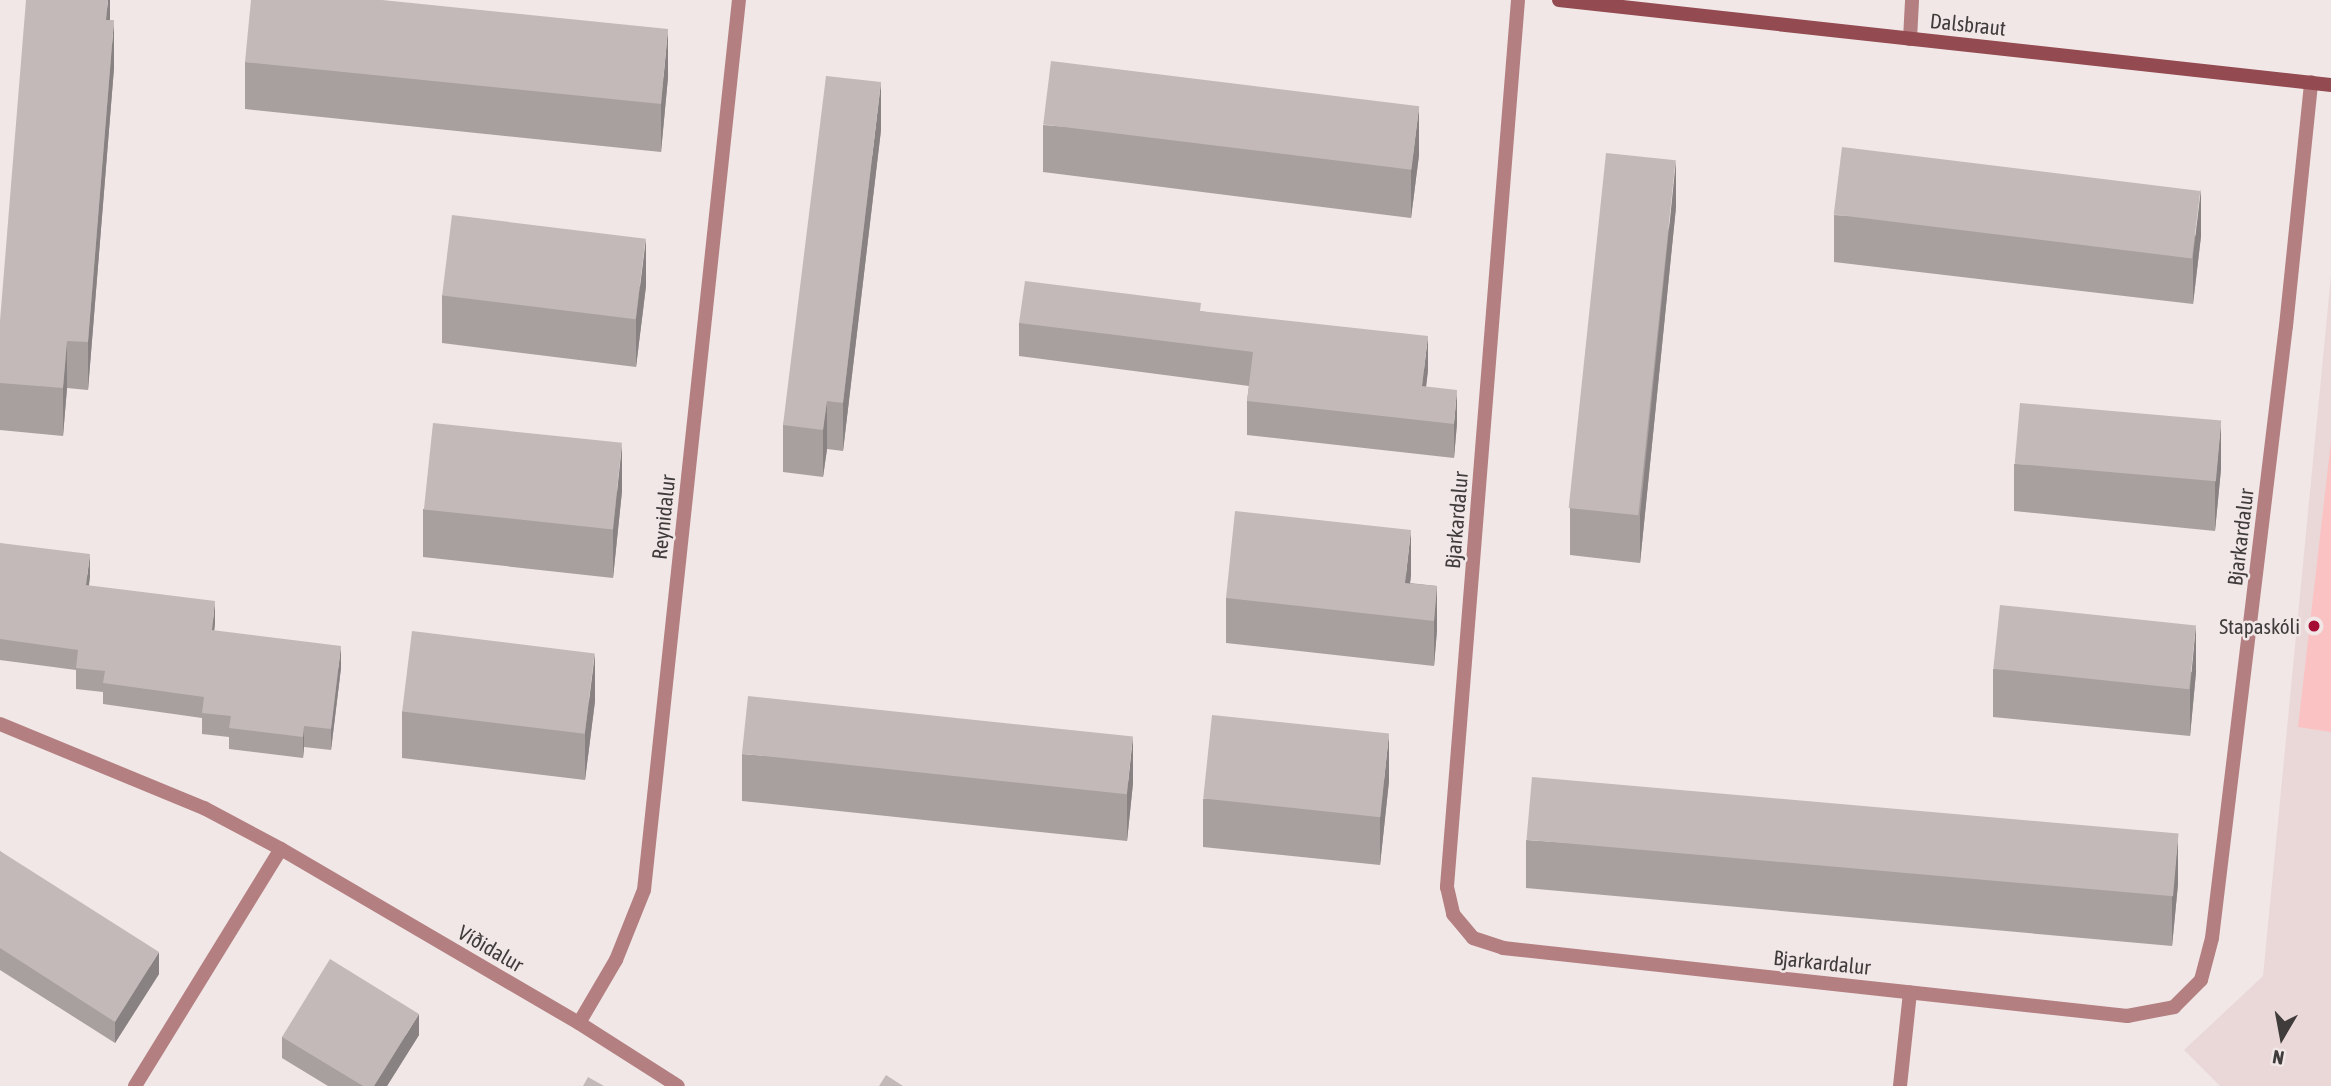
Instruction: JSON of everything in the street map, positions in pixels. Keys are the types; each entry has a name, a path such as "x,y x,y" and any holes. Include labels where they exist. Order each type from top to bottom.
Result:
{"street":[{"name":"Reynidalur","path":"579,1023 616,960 644,890 739,0"},
{"name":"Bjarkardalur","path":"1518,0 1447,887 1453,914 1473,938 1488,945 2127,1016 2174,1007 2201,980 2220,884 2286,326 2311,82"},
{"name":"Dalsbraut","path":"1559,0 2331,85"},
{"path":"1910,39 1912,0"},
{"name":"Víðidalur","path":"0,724 204,808 281,849 579,1023 678,1086"},
{"path":"135,1086 281,849"},
{"path":"1900,1086 1910,993"}],"shaded area":[{"name":"Stapaskóli","path":"2331,275 2331,1086 2220,1086 2184,1050 2263,976"},
{"path":"2331,441 2331,732 2298,727"}],"building":[{"path":"26,0 108,0 106,20 114,20 88,342 67,341 63,388 0,383 0,321"},
{"path":"251,0 382,0 668,29 661,104 245,62"},
{"path":"1051,61 1419,106 1411,170 1043,125"},
{"path":"826,76 881,82 843,403 827,401 823,430 783,425"},
{"path":"1842,147 2200,191 2192,258 1834,214"},
{"path":"1606,153 1676,160 1638,515 1569,508"},
{"path":"452,215 646,239 636,319 442,295"},
{"path":"1025,281 1201,303 1200,311 1428,336 1422,386 1457,390 1454,424 1247,401 1253,352 1019,323"},
{"path":"2020,403 2221,421 2216,481 2015,464"},
{"path":"433,423 622,443 613,529 424,510"},
{"path":"1235,511 1411,530 1405,583 1437,586 1434,621 1226,598"},
{"path":"0,543 90,554 86,585 215,601 212,630 341,646 331,729 304,726 303,737 229,728 231,716 202,713 204,697 103,683 105,671 76,668 78,650 0,639"},
{"path":"2000,605 2196,626 2189,689 1993,669"},
{"path":"412,631 595,653 585,734 402,711"},
{"path":"748,696 1133,736 1127,794 742,754"},
{"path":"1212,715 1389,734 1380,817 1203,799"},
{"path":"1532,777 2179,834 2173,896 1527,840"},
{"path":"0,851 159,952 115,1022 0,948"},
{"path":"330,959 419,1014 374,1086 363,1086 282,1037"},
{"path":"886,1075 903,1086 879,1086"},
{"path":"588,1077 604,1086 583,1086"}],"place":[{"name":"Stapaskóli","path":"2314,626"}]}
